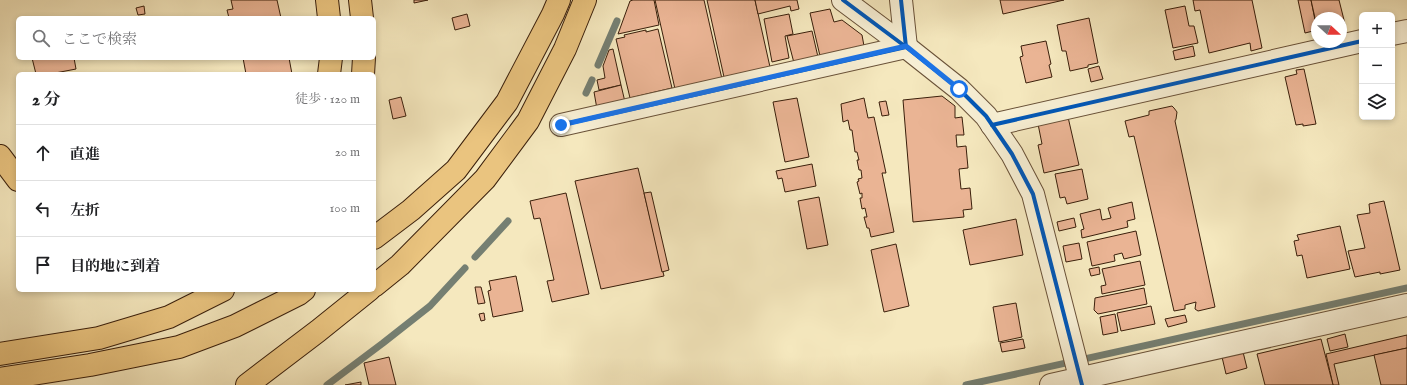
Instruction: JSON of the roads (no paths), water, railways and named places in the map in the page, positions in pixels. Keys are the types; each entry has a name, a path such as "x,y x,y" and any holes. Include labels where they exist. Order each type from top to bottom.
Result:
{"highway":[{"path":"327,0 329,16"},
{"path":"360,0 362,16"},
{"path":"376,236 411,210 456,170 506,102 559,0"},
{"path":"376,284 400,265 485,179 528,121 565,48 585,0"},
{"path":"329,72 331,60"},
{"path":"363,72 364,60"},
{"path":"0,156 16,177"},
{"path":"0,354 99,338 169,317 220,292"},
{"path":"0,379 90,365 179,347 235,326 302,292"},
{"path":"247,385 367,292"}],"street":[{"path":"843,0 906,46 959,89 986,116 1012,154 1033,194 1080,380"},
{"path":"901,0 906,46"},
{"path":"1395,33 1407,31"},
{"path":"992,125 1359,42"},
{"path":"561,125 906,46"},
{"path":"1051,385 1080,380 1407,305"}],"waterway":[{"path":"598,65 617,21"},
{"path":"586,93 592,80"},
{"path":"475,257 508,221"},
{"path":"327,385 430,306 465,268"},
{"path":"966,385 1407,288"}]}
